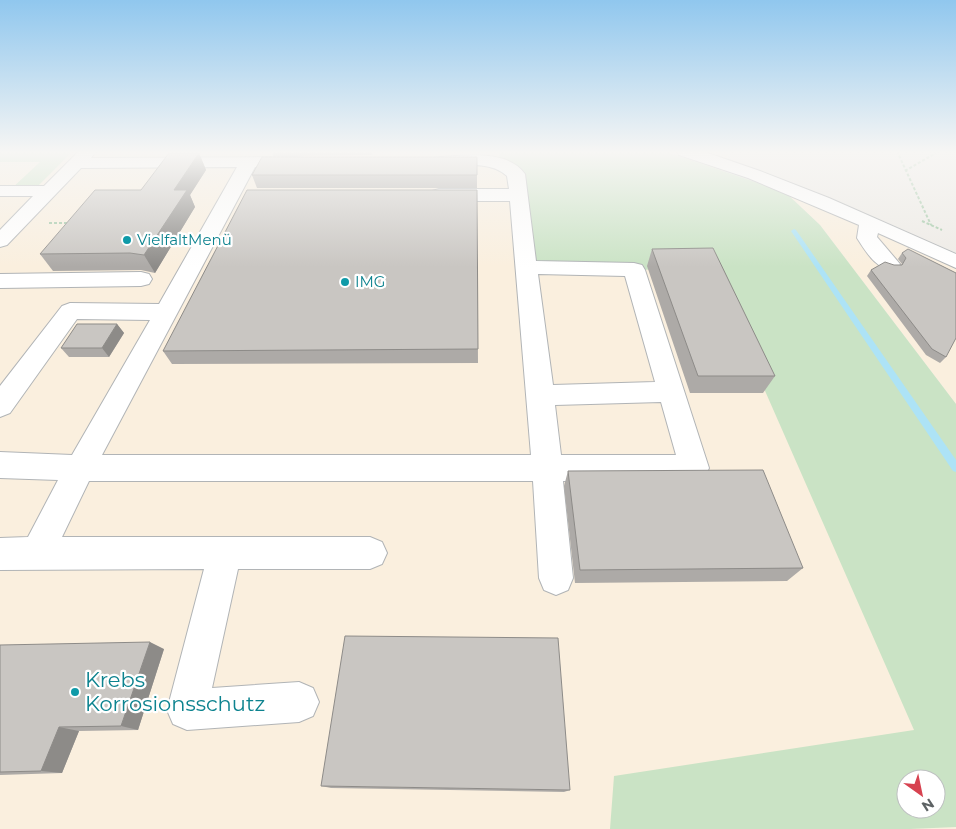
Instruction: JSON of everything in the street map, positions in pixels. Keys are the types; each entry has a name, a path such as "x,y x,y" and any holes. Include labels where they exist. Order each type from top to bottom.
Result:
{"street":[{"path":"37,553 80,468 165,312 240,196 242,190"},
{"path":"518,190 541,395 556,578"},
{"path":"787,190 869,222 956,262"},
{"path":"826,190 956,245"},
{"path":"0,191 48,191"},
{"path":"0,241 48,191"},
{"path":"419,195 519,195"},
{"path":"869,222 867,238 889,264"},
{"path":"0,466 80,468 694,468 634,270 527,267"},
{"path":"0,280 141,280"},
{"path":"0,406 70,311 165,312"},
{"path":"541,395 671,392"},
{"path":"0,554 370,554"},
{"path":"225,554 187,710 299,702"}],"path":[{"path":"914,190 931,225 932,234"},
{"path":"41,223 70,223"}],"shaded area":[{"path":"0,190 737,190 764,226 956,573 956,829 0,829"},
{"path":"785,192 921,251 956,269 956,404 820,225"}],"green space":[{"path":"518,190 778,190 785,192 820,225 956,404 956,827 910,829 610,829 614,776 914,730 711,268 634,270 527,267"}],"building":[{"path":"95,190 187,190 144,255 130,253 40,254"},
{"name":"IMG","path":"247,190 477,190 478,349 163,351"},
{"path":"713,248 775,376 698,376 652,249"},
{"path":"908,249 956,273 956,338 946,357 932,349 871,270 885,262 902,265 906,258 902,253"},
{"path":"77,324 117,324 102,348 61,348"},
{"path":"763,470 803,568 580,570 568,471"},
{"path":"345,636 558,638 570,790 321,786"},
{"name":"Krebs Korrosionsschutz","path":"150,642 121,726 59,727 41,771 0,772 0,645"}],"waterway":[{"path":"794,231 956,468"}],"place":[{"name":"VielfaltMenü","path":"127,240"},
{"name":"IMG","path":"345,282"},
{"name":"Krebs Korrosionsschutz","path":"75,692"}]}
